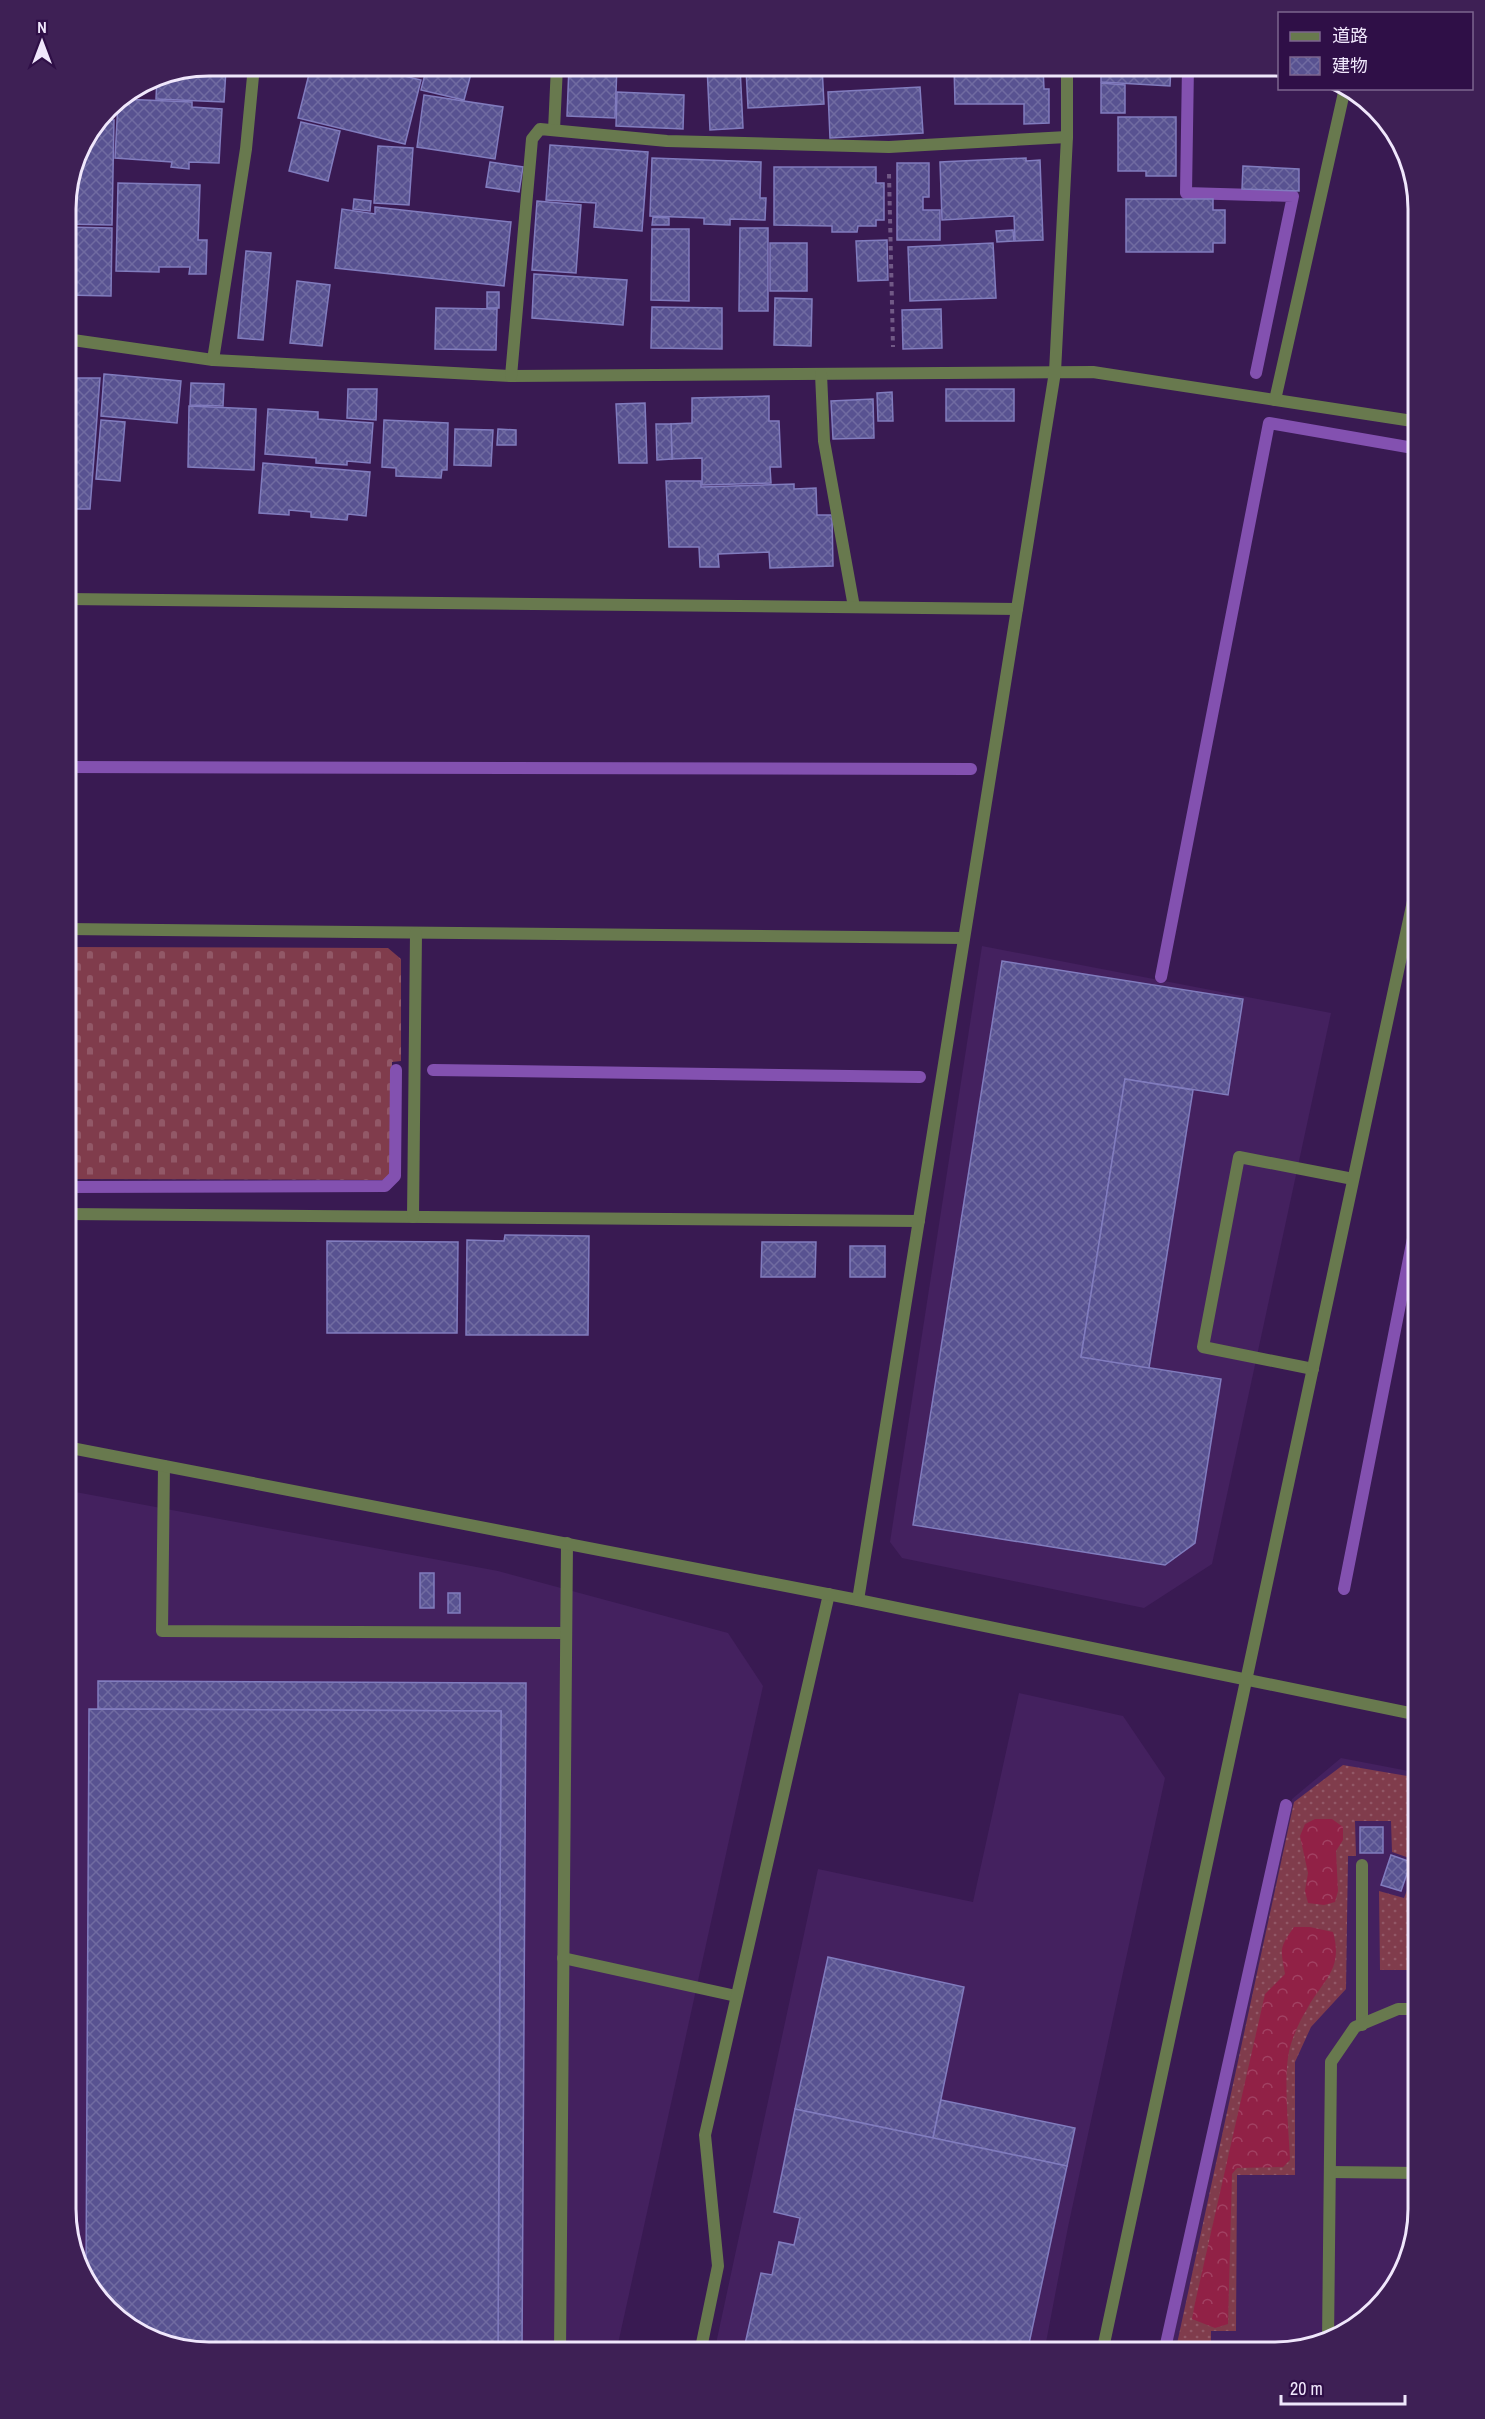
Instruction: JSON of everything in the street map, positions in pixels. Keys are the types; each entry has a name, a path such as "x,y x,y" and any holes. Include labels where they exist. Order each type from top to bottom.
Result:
{"street":[{"path":"213,360 246,149 253,77"},
{"path":"554,130 556,77"},
{"path":"858,1600 1055,372 1067,137 1067,77"},
{"path":"1275,400 1343,96"},
{"path":"511,376 532,139 540,129 667,141 889,147 1067,137"},
{"path":"77,341 213,360 511,376 1093,372 1408,420"},
{"path":"821,374 824,441 854,607"},
{"path":"77,599 1017,609"},
{"path":"77,929 964,938"},
{"path":"413,1217 416,933"},
{"path":"1104,2342 1353,1179 1408,934"},
{"path":"1313,1368 1203,1347 1239,1157 1353,1179"},
{"path":"76,1214 919,1221"},
{"path":"76,1449 829,1594 1408,1713"},
{"path":"164,1466 162,1631 564,1633"},
{"path":"560,2342 564,1633 567,1543"},
{"path":"702,2342 718,2266 705,2135 829,1594"},
{"path":"1362,1865 1362,2025"},
{"path":"563,1958 736,1996"},
{"path":"1328,2331 1331,2062 1355,2027 1398,2009 1408,2009"},
{"path":"1330,2172 1408,2173"}],"path":[{"path":"889,147 894,374"}],"shaded area":[{"path":"982,946 1331,1013 1212,1564 1144,1608 902,1558 890,1542"},
{"path":"76,1492 498,1571 728,1633 763,1686 618,2342 201,2342 184,2340 151,2329 136,2320 110,2297 90,2268 81,2244 76,2209"},
{"path":"1019,1693 1123,1716 1165,1778 1068,2227 1046,2342 716,2342 818,1869 973,1902"},
{"path":"1341,1758 1408,1771 1408,2209 1404,2244 1395,2268 1375,2297 1349,2320 1334,2329 1310,2338 1293,2341 1172,2342 1292,1799"}],"green space":[{"path":"77,947 388,948 401,959 401,1061 392,1062 391,1177 388,1180 77,1179"},
{"path":"1343,1765 1408,1776 1408,1858 1392,1852 1391,1821 1355,1821 1356,1856 1348,1856 1346,1989 1311,2027 1295,2062 1295,2175 1237,2175 1236,2331 1211,2331 1211,2342 1177,2342 1294,1802"},
{"path":"1315,1819 1332,1819 1343,1827 1343,1840 1336,1851 1338,1891 1335,1902 1324,1905 1308,1903 1305,1891 1308,1873 1300,1836 1305,1824"},
{"path":"1408,1887 1408,1970 1380,1970 1379,1891 1404,1898"},
{"path":"1294,1927 1310,1927 1333,1932 1336,1956 1330,1974 1299,2023 1288,2055 1286,2084 1290,2160 1283,2167 1237,2168 1232,2174 1228,2324 1215,2328 1192,2319 1195,2303 1265,1994 1285,1974 1282,1949"}],"building":[{"path":"201,77 226,77 224,102 156,99 156,88 175,81"},
{"path":"308,77 409,77 421,80 405,144 298,118"},
{"path":"424,77 470,77 464,100 421,90"},
{"path":"569,77 617,77 615,118 567,116"},
{"path":"708,77 741,77 743,128 710,130"},
{"path":"746,77 823,77 824,104 748,108"},
{"path":"954,77 1043,77 1044,89 1049,89 1049,123 1024,124 1024,104 955,104"},
{"path":"1101,77 1170,77 1170,86 1101,82"},
{"path":"1101,83 1125,85 1125,113 1101,113"},
{"path":"920,87 923,133 830,138 828,92"},
{"path":"617,92 684,95 683,129 616,126"},
{"path":"424,95 503,107 495,159 417,147"},
{"path":"135,100 192,102 192,107 222,109 219,163 189,162 189,169 171,167 172,162 115,158 117,115"},
{"path":"1118,117 1176,117 1176,176 1146,176 1146,171 1118,171"},
{"path":"114,120 112,225 77,224 77,201 81,175 90,151 104,129"},
{"path":"301,122 340,131 328,181 289,171"},
{"path":"550,145 648,152 642,231 594,227 596,203 546,200"},
{"path":"378,146 413,148 409,205 374,203"},
{"path":"652,158 761,162 760,198 766,198 765,220 730,219 730,225 704,224 704,218 650,216"},
{"path":"1026,158 1026,161 1040,160 1043,240 1015,241 1014,216 942,220 940,162"},
{"path":"490,162 523,167 519,192 486,187"},
{"path":"897,163 929,163 929,197 923,197 923,210 940,210 940,240 897,240"},
{"path":"1243,166 1299,169 1299,191 1242,189"},
{"path":"774,167 876,167 876,183 884,183 884,220 876,220 876,226 858,226 857,232 832,232 832,226 774,225"},
{"path":"118,183 200,185 198,240 207,240 206,274 189,274 190,267 159,267 159,272 116,271"},
{"path":"354,199 371,201 370,211 353,209"},
{"path":"1126,199 1213,199 1213,210 1225,210 1225,243 1213,243 1213,252 1126,252"},
{"path":"537,201 581,205 576,273 532,270"},
{"path":"375,207 511,222 504,286 335,268 342,209 375,214"},
{"path":"653,217 669,218 669,225 652,225"},
{"path":"77,227 112,228 111,296 77,295"},
{"path":"740,228 768,228 768,311 739,311"},
{"path":"652,229 689,229 689,301 651,300"},
{"path":"1013,230 1014,241 997,242 996,231"},
{"path":"887,240 888,280 858,281 856,241"},
{"path":"770,243 807,243 807,291 770,291"},
{"path":"993,243 996,298 910,301 908,247"},
{"path":"246,251 271,253 263,340 238,338"},
{"path":"534,274 627,280 623,325 532,318"},
{"path":"297,281 330,285 322,346 290,343"},
{"path":"487,292 499,292 499,308 487,308"},
{"path":"775,298 812,299 811,346 774,345"},
{"path":"652,307 722,308 722,349 651,348"},
{"path":"436,308 497,309 496,350 435,349"},
{"path":"941,309 942,348 903,349 902,310"},
{"path":"104,374 181,381 177,423 101,416"},
{"path":"77,378 100,378 90,509 77,509"},
{"path":"191,383 224,384 223,406 190,405"},
{"path":"348,389 377,389 376,420 347,418"},
{"path":"946,389 1014,389 1014,421 946,421"},
{"path":"892,392 893,421 878,421 877,393"},
{"path":"769,396 769,421 779,421 781,467 770,467 771,483 702,485 702,458 672,459 671,424 692,423 692,398"},
{"path":"873,399 874,438 833,439 831,401"},
{"path":"645,403 647,463 619,463 616,404"},
{"path":"189,406 256,409 254,470 188,467"},
{"path":"268,409 318,412 318,419 373,423 370,463 347,461 347,465 316,463 316,458 265,454"},
{"path":"101,420 125,422 120,481 96,479"},
{"path":"384,420 448,423 447,470 442,470 441,478 396,476 396,468 382,467"},
{"path":"656,424 671,424 672,459 657,460"},
{"path":"455,429 493,430 491,466 454,465"},
{"path":"498,429 516,430 516,445 497,445"},
{"path":"263,463 370,472 366,516 348,514 347,520 311,517 311,512 289,510 289,515 259,513"},
{"path":"666,481 701,481 701,487 794,484 794,489 816,488 817,515 832,515 833,566 770,568 769,552 718,554 719,567 700,567 699,547 669,547"},
{"path":"1002,961 1243,999 1228,1095 1125,1079 1081,1357 1221,1379 1195,1543 1165,1565 913,1525"},
{"path":"1125,1079 1193,1090 1149,1368 1081,1357"},
{"path":"505,1235 589,1236 588,1335 466,1335 467,1240 504,1241"},
{"path":"327,1241 458,1242 457,1333 327,1333"},
{"path":"762,1242 816,1242 815,1277 761,1277"},
{"path":"850,1246 885,1246 885,1277 850,1277"},
{"path":"420,1573 434,1573 434,1608 420,1608"},
{"path":"448,1593 460,1593 460,1613 448,1613"},
{"path":"98,1681 526,1683 522,2342 498,2342 501,1711 98,1709"},
{"path":"89,1709 501,1711 498,2342 201,2342 184,2340 151,2329 122,2309 99,2283 86,2258"},
{"path":"1360,1827 1383,1827 1383,1853 1360,1853"},
{"path":"1391,1855 1408,1861 1408,1871 1401,1891 1381,1885"},
{"path":"828,1957 964,1987 933,2138 795,2109"},
{"path":"941,2100 1075,2128 1067,2166 933,2138"},
{"path":"795,2109 1067,2166 1029,2342 745,2342 761,2273 772,2275 779,2242 794,2245 800,2218 774,2212"}],"waterway":[{"path":"1188,77 1186,193 1293,196 1256,373"},
{"path":"1161,977 1269,423 1408,447"},
{"path":"77,767 971,769"},
{"path":"77,1187 385,1186 395,1176 396,1070"},
{"path":"433,1070 920,1077"},
{"path":"1344,1589 1408,1264"},
{"path":"1166,2342 1286,1805"}]}
